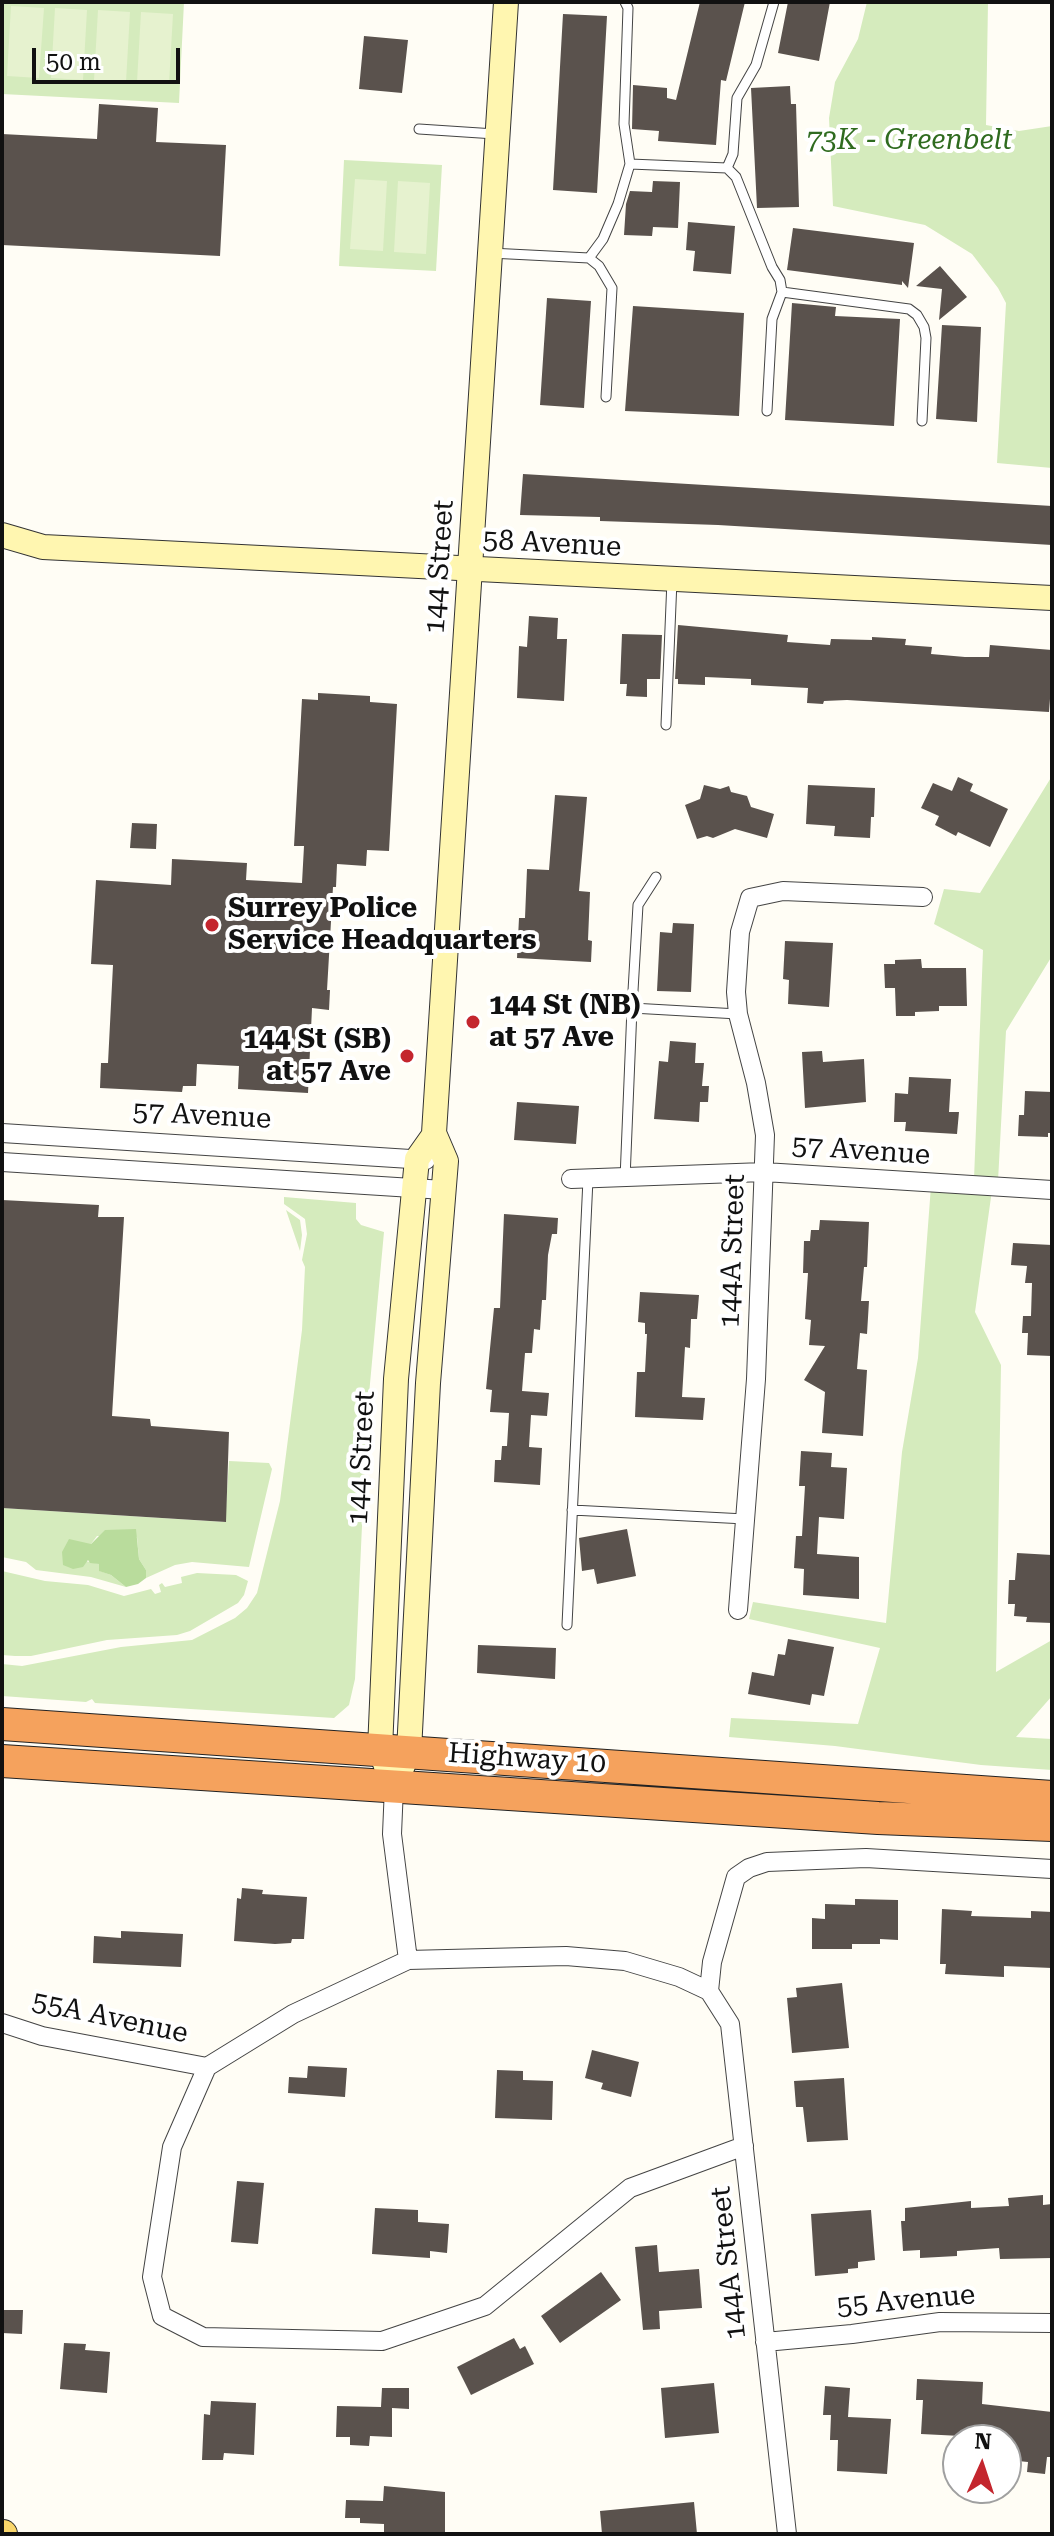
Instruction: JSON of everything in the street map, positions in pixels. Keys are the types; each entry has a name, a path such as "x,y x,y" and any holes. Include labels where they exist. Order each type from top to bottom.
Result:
{"highway":[{"name":"Highway 10","path":"2,1724 1052,1797"},
{"name":"Highway 10","path":"2,1761 878,1818 1052,1825"}],"main road":[{"name":"144 Street","path":"395,1750 446,1161 434,1135 506,2"},
{"name":"58 Avenue","path":"2,535 43,547 1052,598"},
{"path":"417,1159 434,1135"},
{"name":"144 Street","path":"394,1787 396,1379 417,1159"}],"street":[{"name":"144A Street","path":"738,1610 756,1379 765,1135 756,1083 738,1014 736,992 740,932 750,898 783,891 923,897"},
{"name":"57 Avenue","path":"2,1133 446,1161"},
{"name":"57 Avenue","path":"2,1162 444,1190"},
{"name":"57 Avenue","path":"580,1179 764,1172 1052,1190"},
{"name":"144 Street","path":"394,1787 392,1834 408,1960"},
{"path":"744,2146 630,2188 485,2306 382,2341 203,2337 162,2316 152,2277 172,2147 207,2067 293,2014 408,1960 566,1956 625,1961 679,1977 709,1991 712,1962 736,1877 749,1868 767,1862 866,1858 1052,1869"},
{"name":"144A Street","path":"709,1991 730,2024 787,2534"},
{"name":"55A Avenue","path":"2,2023 42,2036 207,2067"},
{"name":"55 Avenue","path":"765,2342 940,2322 1052,2323"}],"lane":[{"path":"589,258 603,239 630,164 624,124 628,8 625,2"},
{"path":"727,168 733,154 737,98 756,65 774,2"},
{"path":"419,129 498,134"},
{"path":"630,164 727,168 736,177 780,280 782,292 772,319 767,411"},
{"path":"490,253 589,258 599,266 612,288 606,397"},
{"path":"782,292 909,309 917,315 926,338 922,421"},
{"path":"666,725 672,580"},
{"path":"625,1179 638,905 656,877"},
{"path":"632,1008 738,1014"},
{"path":"567,1625 580,1179"},
{"path":"572,1510 746,1519"}],"green space":[{"path":"2,2 184,2 179,103 2,94"},
{"name":"73K - Greenbelt","path":"867,2 988,2 986,125 1019,131 1052,126 1052,468 997,463 1006,303 972,254 925,225 833,206 829,118 835,82 858,39"},
{"path":"11,6 44,8 39,78 7,76"},
{"path":"55,8 87,10 83,80 51,78"},
{"path":"98,10 130,12 126,82 94,80"},
{"path":"141,12 173,14 169,84 137,82"},
{"path":"344,160 442,165 436,271 339,266"},
{"path":"355,179 387,181 383,251 350,249"},
{"path":"398,181 430,183 426,254 394,252"},
{"path":"1052,776 1052,956 1006,1031 998,1181 974,1179 983,950 934,924 944,889 980,893"},
{"path":"931,1186 992,1190 975,1312 1001,1365 996,1672 1052,1640 1052,1696 1016,1737 1052,1739 1052,1770 729,1737 731,1718 858,1724 880,1648 749,1619 753,1602 886,1623 902,1452 918,1358"},
{"path":"284,1197 356,1203 356,1219 361,1225 384,1232 367,1416 355,1679 349,1705 334,1718 95,1703 92,1699 86,1702 2,1696 2,1664 22,1666 121,1647 192,1640 235,1618 247,1608 257,1593 280,1501 302,1330 305,1267 302,1260 307,1234 305,1219 284,1204"},
{"path":"286,1210 300,1220 300,1251"},
{"path":"229,1461 269,1463 272,1469 249,1567 192,1562 175,1565 146,1578 146,1570 139,1559 137,1537 97,1536 91,1544 86,1544 85,1561 100,1564 100,1571 126,1587 91,1577 36,1570 26,1562 2,1557 2,1508 225,1522"},
{"path":"136,1529 139,1559 146,1570 146,1578 138,1584 126,1587 111,1575 99,1571 99,1564 88,1560 83,1567 73,1569 63,1565 62,1552 69,1539 91,1544 105,1530"},
{"path":"2,1571 45,1581 88,1585 124,1596 151,1589 155,1594 161,1592 159,1585 162,1583 165,1587 182,1583 181,1577 197,1573 236,1575 248,1581 238,1603 190,1631 177,1635 107,1640 31,1656 15,1656 2,1655"}],"building":[{"path":"700,2 745,2 726,81 721,80 716,145 658,141 659,131 632,129 633,85 667,88 667,98 676,100"},
{"path":"788,2 830,2 819,61 778,53"},
{"path":"563,14 607,16 597,193 553,190"},
{"path":"364,36 408,40 402,93 359,89"},
{"path":"790,86 791,104 796,104 799,207 757,208 751,88"},
{"path":"99,104 158,108 156,142 226,145 220,256 2,245 2,134 97,139"},
{"path":"653,181 680,182 678,228 653,227 652,236 624,235 630,191 652,192"},
{"path":"688,222 735,226 731,274 693,271 695,251 686,250"},
{"path":"793,228 914,243 908,288 902,281 902,285 787,270"},
{"path":"940,266 967,297 939,320 942,289 916,286"},
{"path":"547,298 591,301 584,408 540,405"},
{"path":"792,303 836,307 835,316 900,319 894,426 785,420"},
{"path":"633,306 744,313 739,416 625,411"},
{"path":"942,325 981,327 977,422 936,419"},
{"path":"523,474 1052,506 1052,545 600,521 600,517 520,515"},
{"path":"529,616 558,618 557,639 567,639 564,701 517,698 519,646 527,647"},
{"path":"678,625 788,635 787,642 830,645 831,639 906,639 905,645 932,647 931,654 965,657 989,657 990,645 1052,650 1052,699 1049,712 847,700 824,701 823,704 807,703 808,688 751,685 751,679 705,677 705,685 678,684 678,679 675,679"},
{"path":"622,634 662,635 660,679 647,679 647,697 626,696 627,684 620,684"},
{"name":"Surrey Police Service Headquarters","path":"318,693 370,696 370,702 397,704 389,851 367,850 366,866 337,864 327,990 330,990 329,1010 312,1008 308,1093 238,1089 239,1066 197,1064 196,1086 183,1086 182,1092 100,1088 101,1063 108,1063 113,965 91,964 96,880 171,885 172,859 247,863 246,880 302,883 304,846 294,846 302,699 318,700"},
{"path":"958,777 973,784 970,791 1008,809 990,847 958,832 956,836 935,825 939,816 921,808 933,783 952,791"},
{"path":"704,785 720,789 729,786 731,792 747,796 751,807 774,814 767,838 735,829 713,838 697,839 685,805 700,799"},
{"path":"808,785 875,788 870,838 834,836 835,826 806,824"},
{"path":"555,795 587,797 579,891 590,892 588,940 592,941 591,962 517,958 519,918 525,918 527,869 549,870"},
{"path":"132,823 157,824 156,849 130,848"},
{"path":"673,923 694,924 691,992 657,991 660,932 672,933"},
{"path":"785,941 833,943 829,1007 788,1004 789,980 783,979"},
{"path":"921,959 922,968 966,968 967,1006 939,1006 939,1011 896,1016 895,988 885,988 884,964 895,964 895,960"},
{"path":"670,1041 696,1043 695,1063 704,1063 702,1086 709,1086 708,1102 700,1102 699,1122 654,1119 659,1061 668,1062"},
{"path":"822,1051 823,1062 864,1059 866,1102 805,1108 802,1052"},
{"path":"909,1077 951,1079 949,1112 959,1112 957,1134 905,1131 906,1122 894,1122 895,1093 908,1094"},
{"path":"1025,1091 1052,1092 1052,1133 1048,1133 1048,1137 1018,1136 1019,1115 1024,1115"},
{"path":"517,1102 579,1106 576,1144 514,1140"},
{"path":"2,1200 99,1205 98,1217 124,1217 112,1416 150,1419 151,1426 229,1432 226,1522 2,1508"},
{"path":"504,1214 558,1218 557,1234 552,1234 548,1255 546,1300 542,1300 540,1330 534,1329 532,1353 525,1353 522,1391 549,1393 547,1416 531,1415 529,1447 542,1448 540,1485 494,1482 495,1460 501,1460 502,1446 507,1446 509,1413 490,1412 492,1390 486,1389 494,1308 500,1308"},
{"path":"820,1220 869,1222 867,1267 864,1267 861,1301 869,1301 867,1334 860,1333 857,1369 867,1370 863,1436 822,1433 825,1392 804,1380 825,1346 809,1345 811,1320 805,1319 808,1273 803,1273 804,1241 810,1241 811,1230 819,1230"},
{"path":"1013,1243 1052,1245 1052,1356 1027,1355 1028,1333 1022,1333 1023,1316 1031,1316 1032,1283 1025,1283 1027,1266 1011,1265"},
{"path":"640,1292 699,1295 697,1319 691,1319 690,1348 685,1347 682,1397 705,1398 703,1420 635,1417 637,1372 645,1372 647,1334 645,1323 638,1322"},
{"path":"801,1451 832,1453 831,1467 847,1468 844,1519 819,1517 817,1554 859,1557 859,1599 803,1595 804,1569 794,1568 796,1536 802,1536 805,1486 799,1486"},
{"path":"627,1529 636,1576 597,1584 594,1569 582,1571 579,1538"},
{"path":"1017,1553 1052,1555 1052,1623 1026,1622 1027,1617 1014,1616 1015,1604 1008,1604 1009,1580 1015,1580"},
{"path":"788,1639 834,1647 824,1696 812,1694 810,1705 748,1694 752,1672 774,1676 778,1654 785,1655"},
{"path":"478,1645 556,1648 555,1679 477,1673"},
{"path":"242,1888 263,1890 262,1894 307,1897 304,1939 275,1944 234,1941 237,1898 241,1899"},
{"path":"855,1899 898,1900 898,1940 880,1939 880,1944 852,1944 852,1949 812,1949 812,1918 825,1919 825,1904 855,1905"},
{"path":"942,1909 972,1911 971,1916 1031,1918 1031,1911 1052,1912 1052,1968 1004,1966 1004,1977 945,1974 946,1964 940,1964"},
{"path":"121,1931 183,1934 181,1967 93,1963 94,1936 121,1938"},
{"path":"842,1983 849,2048 792,2053 787,1998 797,1997 796,1988"},
{"path":"592,2050 639,2062 631,2097 601,2089 603,2083 585,2078"},
{"path":"308,2066 347,2068 345,2097 288,2093 289,2077 307,2078"},
{"path":"497,2070 523,2071 523,2080 553,2081 552,2120 495,2118"},
{"path":"844,2078 848,2140 807,2142 803,2107 796,2107 794,2081"},
{"path":"237,2181 264,2183 258,2244 231,2242"},
{"path":"1043,2195 1043,2205 1052,2204 1052,2258 1000,2259 999,2248 957,2251 957,2256 920,2258 920,2250 903,2251 901,2221 905,2221 905,2208 971,2201 971,2208 1009,2206 1008,2198"},
{"path":"375,2208 418,2210 418,2222 449,2224 447,2253 430,2251 430,2258 372,2254"},
{"path":"871,2210 875,2260 858,2262 858,2268 848,2269 848,2273 815,2276 811,2214"},
{"path":"657,2245 659,2272 699,2269 702,2308 659,2311 660,2329 643,2330 635,2247"},
{"path":"601,2272 621,2300 560,2343 541,2316"},
{"path":"2,2310 23,2310 22,2334 2,2333"},
{"path":"514,2338 520,2349 525,2346 534,2364 471,2395 457,2367"},
{"path":"64,2343 86,2344 85,2350 110,2352 107,2393 60,2389"},
{"path":"917,2379 983,2382 982,2404 1052,2412 1052,2457 1047,2457 1045,2474 1027,2472 1028,2462 1022,2461 1022,2424 942,2424 942,2435 921,2434 923,2400 916,2400"},
{"path":"714,2383 719,2433 665,2438 661,2388"},
{"path":"825,2386 850,2388 848,2417 891,2419 887,2474 837,2471 838,2440 830,2440 831,2415 823,2415"},
{"path":"382,2388 409,2388 409,2409 392,2408 392,2437 370,2436 369,2446 350,2445 350,2437 336,2437 337,2406 381,2407"},
{"path":"211,2401 256,2403 254,2455 224,2453 223,2460 202,2460 204,2414 210,2415"},
{"path":"384,2486 445,2492 445,2534 384,2532 384,2524 360,2523 360,2518 345,2518 346,2500 383,2501"},
{"path":"694,2502 697,2534 602,2534 600,2511"}],"place":[{"name":"Surrey Police Service Headquarters","path":"212,925"},
{"name":"144 St (NB) at 57 Ave","path":"473,1022"},
{"name":"144 St (SB) at 57 Ave","path":"407,1056"}]}
